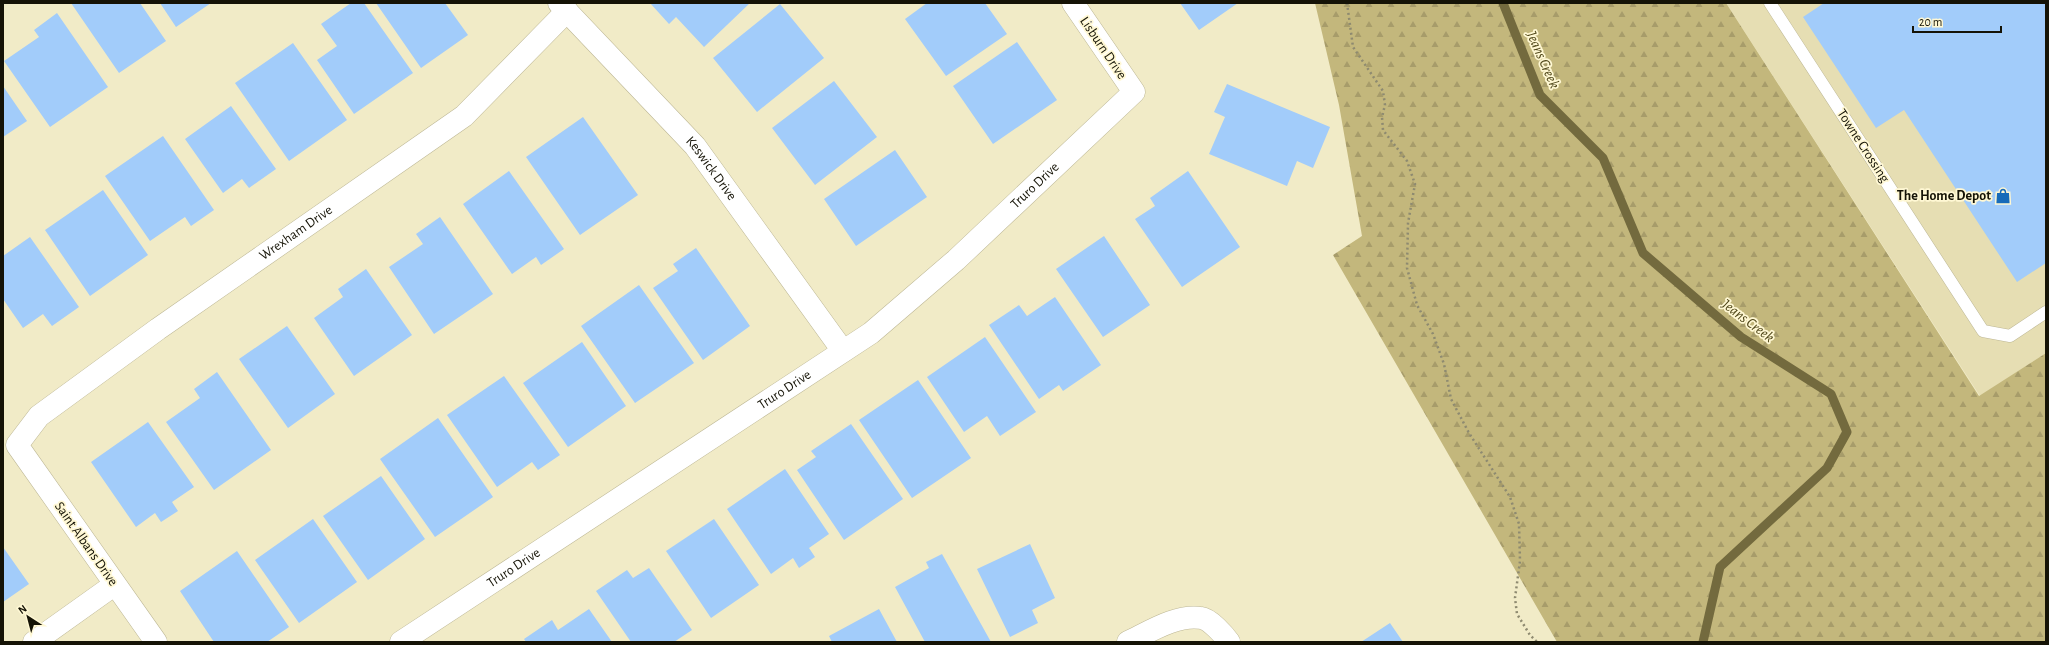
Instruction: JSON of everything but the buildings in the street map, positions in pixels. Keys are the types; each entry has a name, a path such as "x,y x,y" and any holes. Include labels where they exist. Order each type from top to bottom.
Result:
{"street":[{"name":"Lisburn Drive","path":"1073,3 1134,92"},
{"name":"Keswick Drive","path":"563,7 695,146 843,351"},
{"name":"Wrexham Drive","path":"17,445 39,416 158,329 464,116 563,7"},
{"name":"Truro Drive","path":"401,642 871,333 956,260 1134,92"},
{"name":"Saint Albans Drive","path":"17,445 114,585 156,642"},
{"path":"34,642 114,585"},
{"path":"1128,642 1173,620 1202,618 1223,633 1229,642"}],"lane":[{"name":"Towne Crossing","path":"1770,3 1983,331 2010,336 2046,312"}],"path":[{"path":"1347,3 1354,47 1383,91 1385,104 1382,117 1383,130 1406,161 1415,184 1408,224 1407,268 1417,305 1433,334 1441,356 1452,399 1469,433 1510,497 1519,524 1520,561 1514,598 1517,614 1530,635 1537,642"}],"shaded area":[{"path":"1726,3 2046,3 2046,353 1980,396"}],"green space":[{"path":"1315,3 1726,3 1979,396 2046,353 2046,642 1557,642 1333,255 1362,236 1339,105"}],"waterway":[{"name":"Jeans Creek","path":"1503,3 1540,95 1603,158 1643,253 1741,337 1831,394 1847,432 1827,468 1720,567 1703,642"}],"place":[{"name":"The Home Depot","path":"2003,196"}]}
